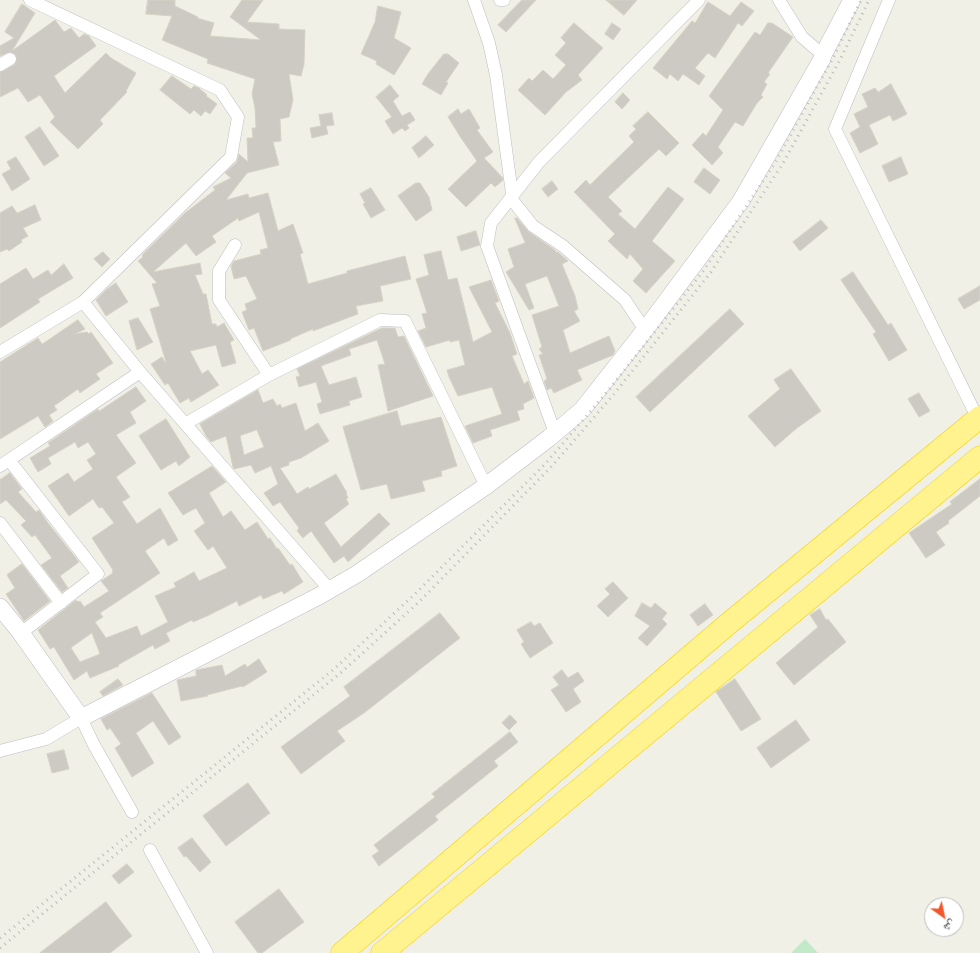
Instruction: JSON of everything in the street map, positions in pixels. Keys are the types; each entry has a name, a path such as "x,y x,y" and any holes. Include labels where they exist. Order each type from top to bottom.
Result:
{"highway":[{"path":"342,953 728,624 979,418"},
{"path":"382,953 980,457"}],"main road":[{"path":"0,607 21,633 81,718 330,590 357,574 486,486 555,433 582,410 645,330 740,201 822,60 823,54 852,0"}],"street":[{"path":"0,352 83,302 231,156 238,117 220,90 30,0"},
{"path":"474,0 489,43 496,75 513,201 533,226 563,246 625,300 645,330"},
{"path":"555,433 487,246 491,223 540,162 699,0"},
{"path":"779,0 802,37 823,54"},
{"path":"890,0 835,129 979,418"},
{"path":"235,245 219,271 220,300 269,375"},
{"path":"83,302 140,372 330,590"},
{"path":"185,424 269,375 380,320 405,321 486,486"},
{"path":"21,633 98,574 5,463 140,372"},
{"path":"0,523 61,603"},
{"path":"0,751 46,739 81,718 94,745 132,812"},
{"path":"150,850 208,953"}],"green space":[{"path":"805,939 818,953 791,953"}],"building":[{"path":"148,0 175,0 175,6 198,17 197,18 214,23 210,36 261,40 230,17 242,0 263,0 247,22 279,24 279,29 305,30 304,64 301,76 289,74 293,100 289,117 280,119 281,141 273,142 279,165 247,173 226,200 248,194 249,198 268,193 278,231 293,224 303,253 300,254 308,284 347,273 347,271 405,256 411,279 380,286 383,301 356,306 358,314 313,331 313,329 290,339 291,340 263,351 254,328 249,330 242,312 247,310 245,304 257,299 246,276 234,279 231,266 234,261 261,254 260,250 268,248 259,212 239,221 238,218 212,236 216,242 196,256 186,243 153,272 200,263 202,274 195,275 203,294 206,294 212,324 216,324 217,327 224,323 234,340 230,342 236,363 222,367 216,345 190,351 202,374 208,370 219,385 191,402 189,398 180,403 168,383 165,385 151,364 162,357 166,362 150,309 160,306 152,284 157,283 138,261 143,257 142,255 185,213 215,190 213,187 231,178 225,173 237,162 239,154 248,162 247,138 253,138 252,128 256,128 255,108 252,94 255,79 207,63 208,59 162,40 172,16 146,14"},
{"path":"522,0 536,0 506,32 498,25"},
{"path":"606,0 637,0 624,15"},
{"path":"708,2 730,16 741,2 754,11 742,26 738,23 715,58 708,53 695,68 705,76 699,85 683,74 678,81 670,74 667,79 653,68 692,21 695,23"},
{"path":"22,4 35,13 12,51 55,20 64,32 71,28 79,38 84,34 89,36 96,46 54,76 65,93 106,53 111,58 136,73 126,91 127,92 100,120 103,124 78,149 50,122 55,117 40,95 28,102 18,88 0,97 0,72 14,65 17,59 16,55 10,52 0,56 0,46 14,38 5,32"},
{"path":"378,6 401,12 394,38 411,48 394,75 376,64 377,61 361,54 375,22"},
{"path":"574,23 603,48 578,75 582,80 566,92 545,115 518,90 529,78 532,81 543,70 553,79 566,65 555,55 566,43 561,38"},
{"path":"612,23 621,29 613,40 605,34"},
{"path":"768,23 772,23 793,37 768,73 770,74 764,82 767,84 761,95 763,97 757,103 743,126 735,122 718,147 723,153 712,165 692,145 703,133 706,136 723,110 709,96 755,32 760,35"},
{"path":"444,54 448,54 459,63 446,82 448,83 441,95 422,84"},
{"path":"172,76 191,89 194,86 199,88 207,95 206,96 217,104 210,114 205,111 201,116 194,110 190,114 160,90"},
{"path":"891,84 907,114 893,121 890,115 869,125 878,144 860,153 850,133 860,127 854,114 868,107 862,94 875,88 878,92"},
{"path":"390,85 399,96 393,101 402,116 410,112 415,120 407,125 409,128 405,131 402,128 393,134 385,121 392,117 376,97"},
{"path":"623,93 630,100 622,109 615,102"},
{"path":"458,109 461,114 469,109 480,128 477,130 493,152 484,158 502,177 503,180 495,187 491,183 466,207 448,189 477,161 448,117"},
{"path":"648,112 679,143 666,156 659,149 608,197 622,211 618,214 635,229 668,187 684,199 652,241 675,261 646,293 633,281 643,269 630,254 627,259 608,241 615,234 574,192 586,180 590,185 634,142 629,136 636,129 633,126"},
{"path":"332,113 334,125 326,126 328,134 312,138 310,128 321,126 319,115"},
{"path":"40,127 59,156 44,166 25,137"},
{"path":"426,136 434,145 419,158 412,148"},
{"path":"16,157 30,179 12,191 2,174 11,169 7,162"},
{"path":"901,157 908,174 889,182 882,166"},
{"path":"704,168 720,180 710,194 694,182"},
{"path":"552,181 558,189 548,197 542,189"},
{"path":"416,183 420,183 429,197 432,210 416,221 398,196"},
{"path":"371,188 385,210 371,218 363,204 365,203 360,194"},
{"path":"35,205 41,220 23,228 28,236 21,240 22,242 9,251 7,249 0,252 0,213 12,206 17,213"},
{"path":"515,218 517,218 529,232 558,252 568,261 562,264 575,296 578,309 574,311 580,321 563,330 570,353 609,336 615,351 613,355 577,370 582,380 554,393 551,388 547,390 544,381 547,379 539,355 543,354 539,349 542,347 532,315 559,306 547,276 525,284 534,308 529,310 506,272 514,267 508,249 525,243"},
{"path":"821,220 828,228 800,251 793,242"},
{"path":"476,231 480,245 461,251 457,237"},
{"path":"441,251 448,280 457,278 473,342 492,332 469,287 491,280 499,301 495,303 510,333 517,354 512,356 524,384 528,381 534,398 523,404 524,409 517,411 520,420 490,430 492,436 473,443 465,426 502,414 492,387 458,396 447,370 465,365 459,340 450,342 450,340 426,347 418,331 426,328 422,314 427,313 416,279 429,275 424,255"},
{"path":"103,252 110,259 102,267 94,259"},
{"path":"64,264 73,278 38,299 40,302 0,328 0,284 26,268 33,279 48,270 51,275"},
{"path":"853,272 888,325 891,323 907,350 889,361 873,334 876,332 841,280"},
{"path":"116,283 128,302 106,316 96,300 107,289"},
{"path":"980,286 980,300 964,309 958,299"},
{"path":"730,309 744,324 650,412 636,397"},
{"path":"138,318 153,342 137,350 129,321"},
{"path":"78,320 85,329 75,334 87,332 89,334 91,332 113,363 96,374 100,379 80,393 78,389 54,406 57,410 49,415 53,421 45,427 38,416 0,439 0,362 38,338 42,344"},
{"path":"382,328 395,328 398,337 404,336 433,396 388,411 378,365 385,364 377,340 349,349 351,355 321,366 329,385 356,377 362,397 349,401 350,405 320,414 317,404 322,402 316,382 299,387 296,377 300,376 297,369"},
{"path":"791,369 821,411 797,428 775,447 748,416 780,389 774,380"},
{"path":"136,387 146,401 130,412 136,423 116,435 136,463 116,477 130,497 122,502 137,524 160,508 178,540 168,546 164,538 145,551 160,573 100,613 103,617 95,622 106,638 137,626 141,636 168,622 155,596 176,587 174,583 194,572 199,581 227,568 213,546 208,550 194,531 205,523 196,508 183,515 168,493 212,466 226,482 209,493 223,517 231,511 245,530 257,522 268,539 270,538 290,565 292,564 303,582 284,594 282,591 263,599 261,595 239,606 237,601 193,622 192,620 166,633 170,641 155,649 153,645 118,665 119,666 90,678 87,671 74,680 54,647 50,649 38,630 76,600 78,602 80,601 84,607 109,591 101,581 113,573 113,570 92,538 114,523 102,507 99,508 93,499 69,516 48,486 68,473 74,482 93,469 87,460 96,454 88,442 78,448 75,442 48,458 51,464 38,472 30,458 50,446 48,443 98,409 99,411","holes":["92,633 100,654 80,662 71,648"]},
{"path":"258,390 263,403 273,399 277,406 280,404 282,408 296,403 305,431 318,423 329,441 301,458 289,462 289,465 280,468 297,494 308,487 309,489 336,474 347,493 348,498 346,499 349,504 324,523 341,547 379,513 390,524 348,562 344,556 334,563 311,531 303,538 297,531 299,528 280,502 273,506 264,493 278,484 271,466 255,473 251,465 234,469 226,436 211,442 200,424","holes":["257,430 264,447 244,455 240,436"]},
{"path":"919,393 930,411 919,417 908,399"},
{"path":"397,411 401,426 441,417 457,466 441,471 442,476 422,481 425,491 391,499 387,484 361,490 343,427"},
{"path":"166,419 190,457 179,466 176,461 161,470 139,436"},
{"path":"10,473 22,489 18,492 36,512 39,510 79,562 60,576 68,588 62,592 41,565 52,558 35,535 32,537 21,525 26,521 6,500 0,504 0,480"},
{"path":"980,479 980,496 948,521 949,523 936,532 945,545 926,558 909,533 952,504 950,502"},
{"path":"22,564 50,601 24,621 6,594 15,588 7,575"},
{"path":"613,582 628,598 608,617 597,606 610,594 605,589"},
{"path":"642,603 651,608 655,603 667,613 662,619 667,624 647,646 638,638 650,626 635,616"},
{"path":"705,604 713,615 698,626 690,615"},
{"path":"820,609 826,620 828,619 846,642 794,685 776,663 818,627 810,615"},
{"path":"440,613 460,638 364,713 337,731 345,741 301,774 281,747 350,696 344,687"},
{"path":"531,622 534,626 540,623 553,643 530,658 521,644 524,642 517,630"},
{"path":"259,659 267,672 243,687 181,701 177,680 196,676 196,670 222,665 225,676 245,664 247,667"},
{"path":"562,670 568,678 578,672 584,681 573,689 581,702 566,712 551,690 559,685 553,677"},
{"path":"118,679 123,685 103,696 100,692"},
{"path":"735,679 761,719 741,731 716,692"},
{"path":"152,693 181,737 169,745 153,721 136,733 154,763 132,777 115,748 121,744 110,728 107,730 101,719"},
{"path":"510,715 517,722 509,730 502,723"},
{"path":"796,720 810,740 771,768 757,748"},
{"path":"510,732 518,742 494,761 498,766 435,816 438,820 379,866 372,856 379,851 374,845 435,797 432,794"},
{"path":"64,750 69,769 52,773 47,754"},
{"path":"248,783 270,813 226,846 203,816"},
{"path":"192,838 211,862 200,872 186,856 184,857 178,848"},
{"path":"127,864 134,872 119,884 112,876"},
{"path":"279,889 304,922 262,953 258,953 235,922"},
{"path":"106,902 132,936 110,953 40,953"}],"railway":[{"path":"0,938 333,670 417,592 546,463 607,392 704,270 775,163 833,58 861,0"},
{"path":"0,948 343,671 419,602 553,465 614,394 711,272 782,165 840,60 869,0"}]}
